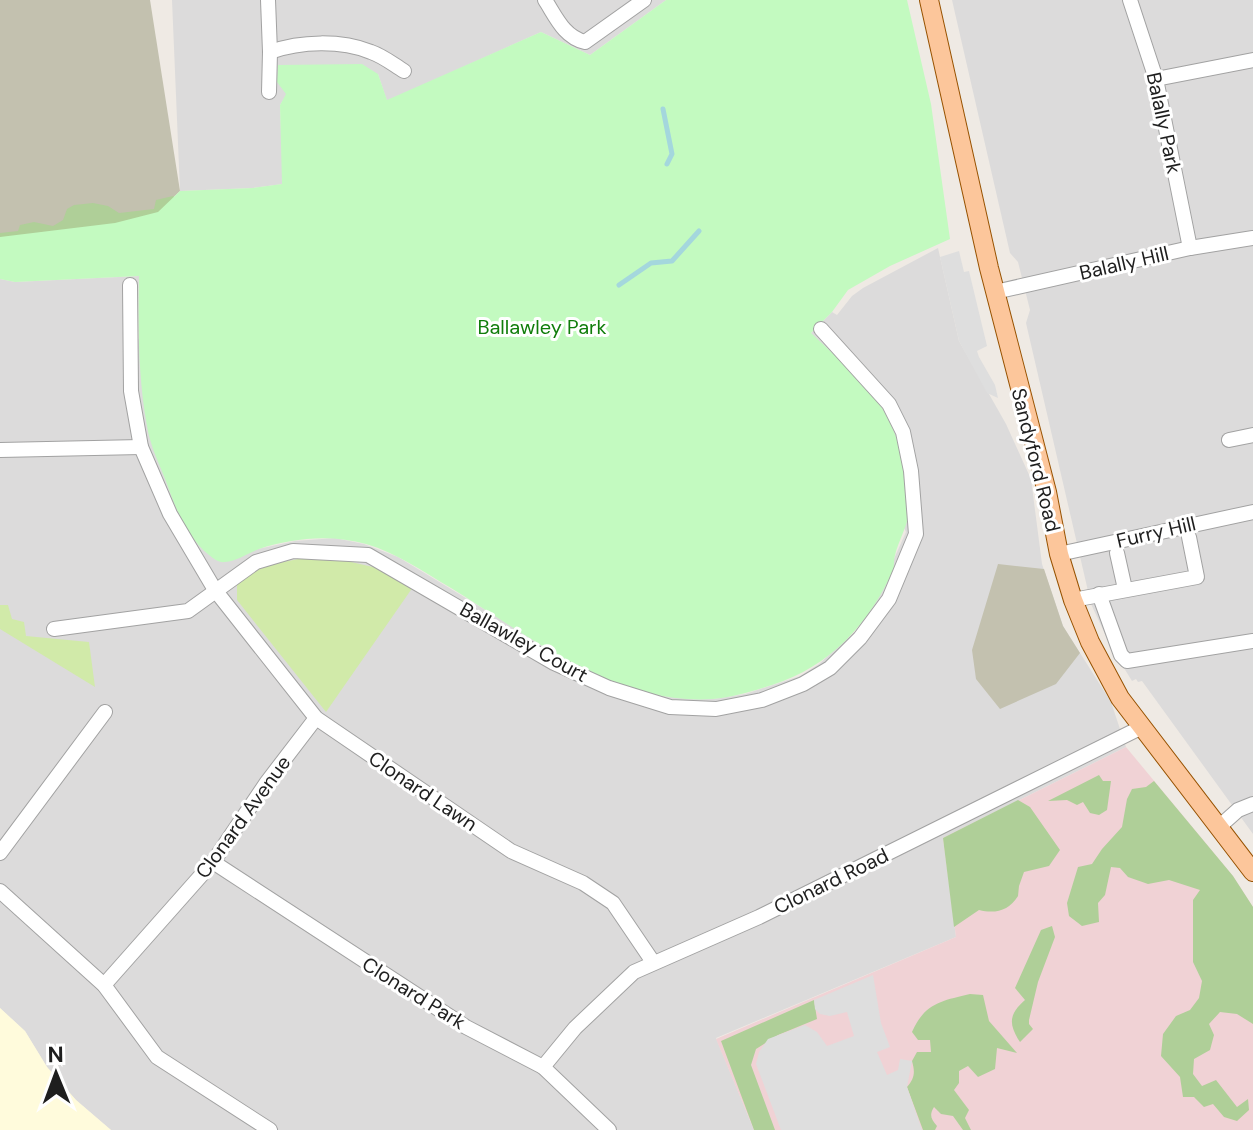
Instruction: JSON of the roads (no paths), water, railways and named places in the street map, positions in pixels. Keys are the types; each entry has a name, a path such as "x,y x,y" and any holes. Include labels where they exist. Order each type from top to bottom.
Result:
{"main road":[{"name":"Sandyford Road","path":"929,0 995,292 1073,600 1090,642 1112,682 1142,727 1253,872"}],"street":[{"path":"268,0 269,92"},
{"path":"545,0 563,30 585,42 644,0"},
{"name":"Balally Park","path":"1130,0 1156,79 1190,248"},
{"path":"270,52 284,47 325,43 371,52 404,71"},
{"path":"1156,79 1253,60"},
{"name":"Balally Hill","path":"995,292 1190,248 1253,238"},
{"name":"Clonard Lawn","path":"130,285 131,391 141,447 170,514 215,590 316,718 511,851 583,883 613,903 653,962"},
{"name":"Ballawley Court","path":"54,629 188,611 256,562 293,551 368,555 554,663 609,688 670,707 716,709 762,700 803,684 830,668 889,599 916,534 911,471 903,432 889,404 821,329"},
{"path":"1229,440 1253,435"},
{"path":"0,450 141,447"},
{"name":"Furry Hill","path":"1059,554 1253,512"},
{"path":"1073,600 1197,577 1189,537"},
{"path":"1117,553 1125,589"},
{"path":"1099,594 1121,655 1127,661 1253,641"},
{"path":"0,853 105,712"},
{"name":"Clonard Avenue","path":"104,985 213,862 267,782 316,718"},
{"name":"Clonard Road","path":"543,1067 575,1028 634,972 759,917 1142,727"},
{"path":"1220,826 1238,810 1253,804"},
{"name":"Clonard Park","path":"213,862 466,1027 543,1067 609,1130"},
{"path":"0,891 104,985 157,1057 270,1130"}],"waterway":[{"path":"663,109 672,154 667,164"},
{"path":"619,285 651,263 672,261 699,231"}],"park label":[{"name":"Ballawley Park","path":"542,327"}]}
